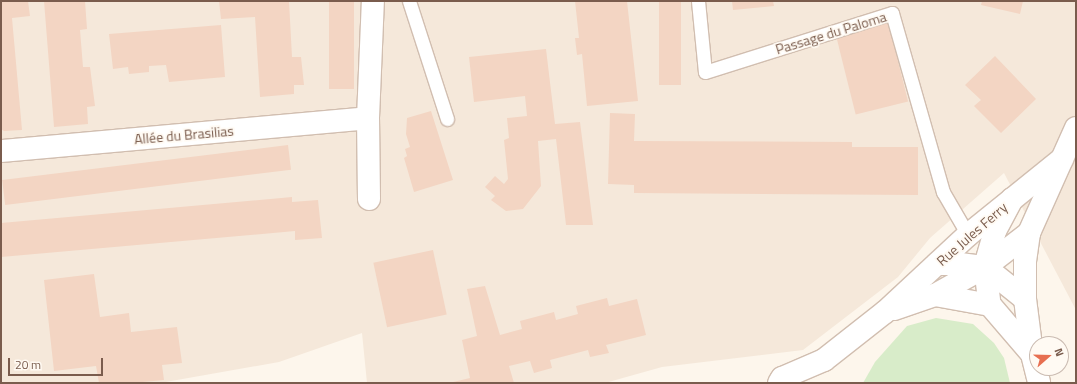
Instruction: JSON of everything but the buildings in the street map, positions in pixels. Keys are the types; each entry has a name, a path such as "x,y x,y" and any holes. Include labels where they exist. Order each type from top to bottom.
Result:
{"street":[{"path":"369,199 368,118 373,1"},
{"name":"Allée du Brasilias","path":"1,151 368,118"},
{"name":"Rue Jules Ferry","path":"885,312 935,295 985,267 1029,233 1076,128"},
{"name":"Rue Jules Ferry","path":"775,381 824,360 885,312 968,235 1062,159"},
{"path":"1012,199 995,231 985,267 990,305 1029,350"},
{"path":"1029,233 1025,260 1025,299 1030,336"},
{"path":"937,264 960,264 985,267 1025,299"},
{"path":"935,295 990,305"},
{"name":"Rue Jules Ferry","path":"814,383 824,360"}],"lane":[{"path":"409,1 447,119"},
{"name":"Passage du Paloma","path":"698,1 705,72 892,13 943,192 968,235"}],"shaded area":[{"path":"1,1 1076,1 1076,310 1004,173 930,238 898,277 803,350 662,367 605,383 367,383 362,333 279,362 160,383 1,383"}],"green space":[{"path":"936,318 973,324 994,343 1004,358 1010,383 863,383 875,362 907,326"}]}
